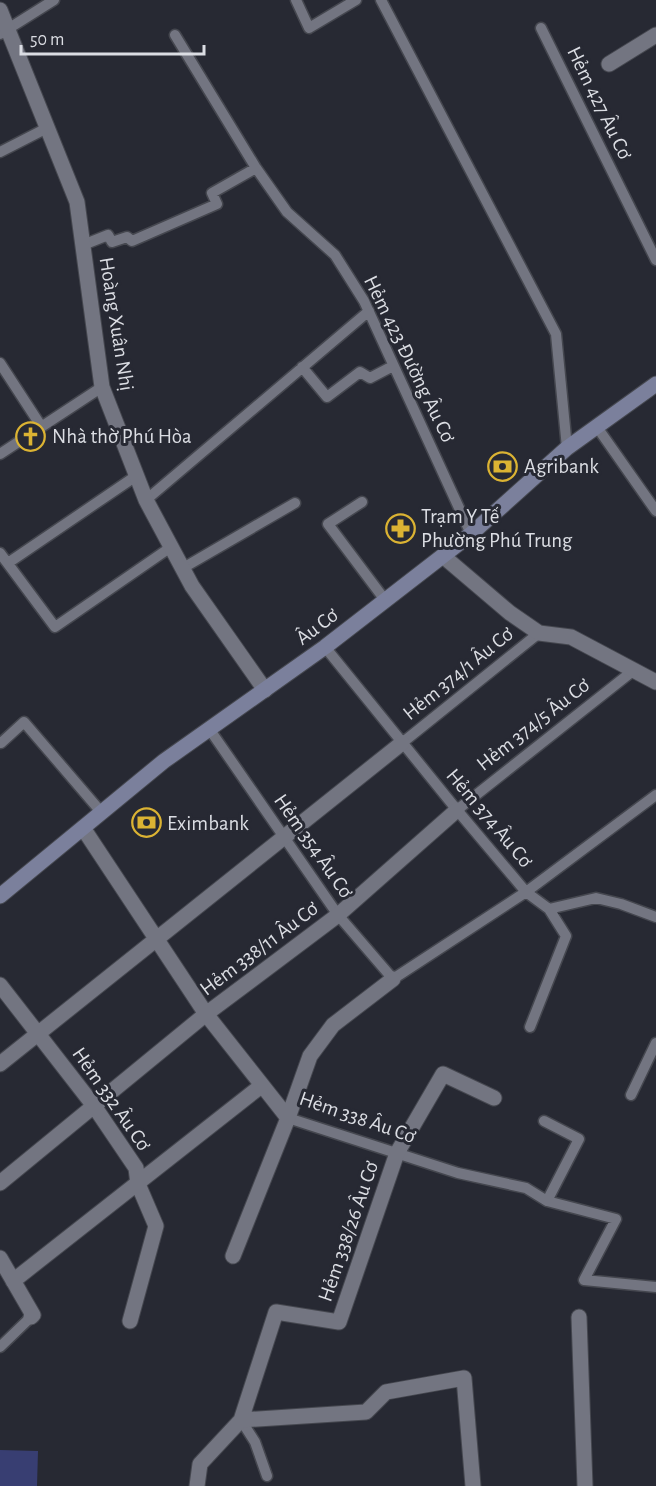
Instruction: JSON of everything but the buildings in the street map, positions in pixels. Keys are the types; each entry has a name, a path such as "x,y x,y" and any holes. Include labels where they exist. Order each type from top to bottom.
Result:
{"main road":[{"name":"Âu Cơ","path":"0,896 164,761 325,647 471,534 567,448 656,384"}],"street":[{"name":"Hoàng Xuân Nhị","path":"0,10 4,31 77,202 102,387 136,476 146,500 192,586 266,690"},
{"path":"609,64 656,35"},
{"path":"443,556 510,613 539,633 571,637 656,682"},
{"path":"0,1064 402,743"},
{"name":"Hẻm 338/11 Âu Cơ","path":"0,1183 206,1014 338,915 457,810"},
{"name":"Hẻm 338 Âu Cơ","path":"83,828 206,1014 288,1118"},
{"path":"233,1256 310,1056 333,1025 393,979"},
{"name":"Hẻm 332 Âu Cơ","path":"0,985 94,1106 136,1168 138,1184 156,1226 130,1321"},
{"name":"Hẻm 338/26 Âu Cơ","path":"241,1420 276,1312 339,1322 397,1153 442,1074 494,1098"},
{"path":"13,1281 261,1086"},
{"path":"0,1258 33,1315 31,1317"},
{"path":"579,1317 585,1486"},
{"path":"197,1486 200,1464 241,1420 366,1412 386,1392 464,1378 473,1486"}],"lane":[{"path":"4,31 54,0"},
{"path":"296,0 309,28 356,0"},
{"path":"381,0 556,334 567,448"},
{"name":"Hẻm 427 Âu Cơ","path":"541,28 656,260"},
{"name":"Hẻm 423 Đường Âu Cơ","path":"175,35 256,168 286,212 335,255 369,311 471,534"},
{"path":"0,152 47,128"},
{"path":"83,245 108,235 112,242 127,237 132,241 217,204 212,193 256,168"},
{"path":"146,500 369,311"},
{"path":"0,363 41,426"},
{"path":"302,368 327,397 360,372 370,378 393,366"},
{"path":"0,453 102,387"},
{"path":"597,427 656,512"},
{"path":"8,563 136,476"},
{"path":"362,502 328,524 384,600"},
{"path":"183,568 295,503"},
{"path":"0,553 55,627 171,548"},
{"name":"Hẻm 374/1 Âu Cơ","path":"402,743 539,633"},
{"name":"Hẻm 374 Âu Cơ","path":"325,647 526,892 549,909 566,936 530,1027"},
{"name":"Hẻm 374/5 Âu Cơ","path":"457,810 634,670"},
{"path":"0,742 24,722 102,813"},
{"name":"Hẻm 354 Âu Cơ","path":"210,730 338,915 393,979"},
{"path":"393,979 526,892 656,795"},
{"path":"549,909 596,898 621,904 656,917"},
{"path":"630,1095 656,1043"},
{"name":"Hẻm 338 Âu Cơ","path":"288,1118 458,1173 526,1188 547,1201 616,1219 584,1281 656,1287"},
{"path":"544,1121 579,1139 547,1201"},
{"path":"0,1347 31,1317"},
{"path":"241,1420 255,1442 267,1476"}],"shaded area":[{"path":"0,1450 38,1451 37,1486 0,1486"}],"place":[{"name":"Nhà thờ Phú Hòa","path":"31,436"},
{"name":"Agribank","path":"503,466"},
{"name":"Trạm Y Tế Phường Phú Trung","path":"400,528"},
{"name":"Eximbank","path":"146,823"}]}
